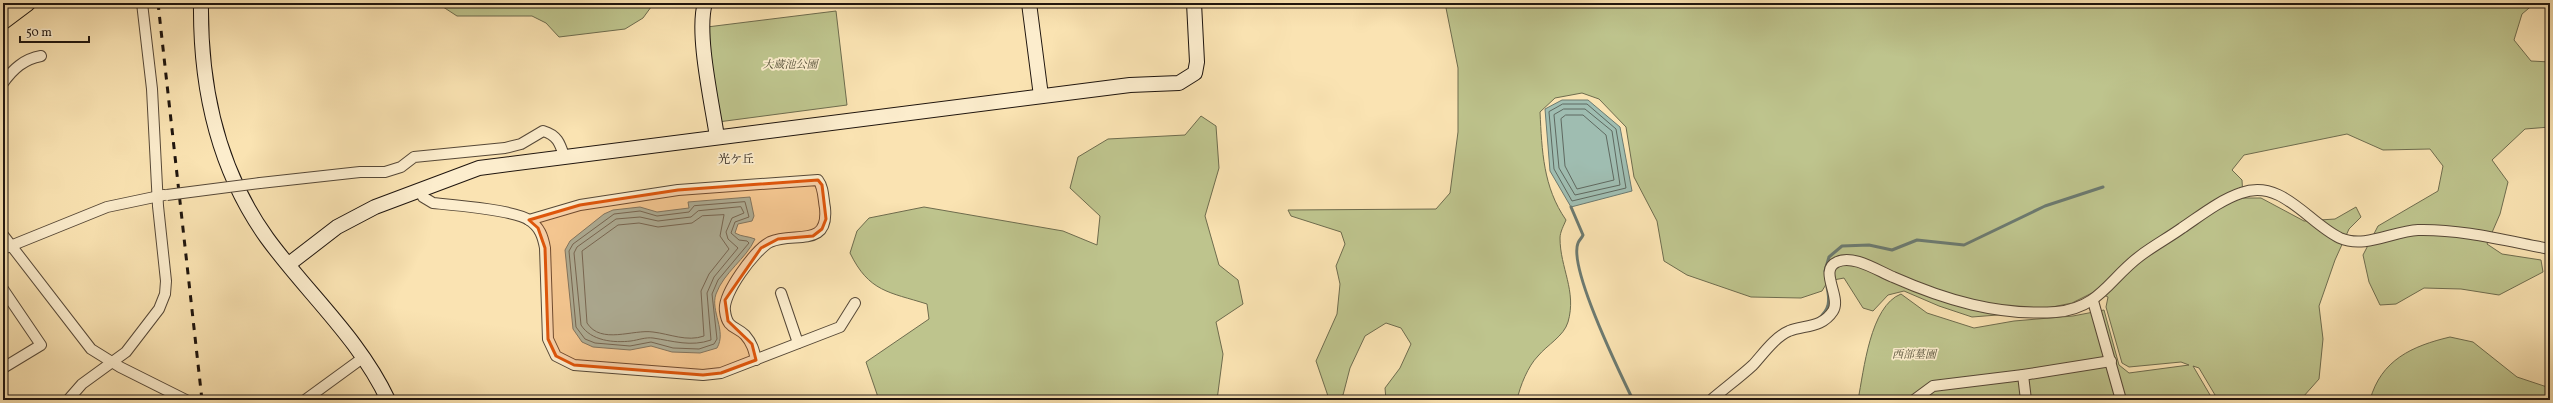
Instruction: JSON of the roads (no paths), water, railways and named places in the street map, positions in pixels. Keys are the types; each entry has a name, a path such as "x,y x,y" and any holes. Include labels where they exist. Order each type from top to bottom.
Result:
{"main road":[{"path":"3,21 27,3"}],"street":[{"path":"68,400 82,384 113,364 126,352 146,328 159,309 165,294 166,281 162,195 142,3"},
{"path":"202,3 203,68 213,123 229,171 246,205 268,238 364,357 388,400"},
{"path":"705,3 702,14 703,35 717,137"},
{"path":"1029,3 1041,96"},
{"path":"289,264 337,227 419,189 480,168 564,156 1130,85 1179,83 1188,79 1195,73 1197,62 1194,3"},
{"path":"3,82 18,66 30,58 41,56"},
{"path":"7,247 107,207 162,195 360,172 385,172 401,167 414,157 505,148 521,144 543,131 552,134 560,142 564,156"},
{"path":"529,220 580,205 678,190 818,180 822,185 826,220 822,229 813,236 778,239 761,248 730,289 725,300 728,321 752,344 756,360"},
{"path":"1711,400 1751,367 1780,337 1789,332 1812,327 1832,313 1836,305 1829,276 1831,266 1836,262 1845,260 1860,262 1929,292 1966,305 1986,308 2056,312 2074,308 2093,301 2139,256 2219,204 2238,194 2256,188 2274,193 2297,207 2340,238 2357,242 2413,230 2435,230 2484,236 2550,249"},
{"path":"419,189 423,197 433,203 519,215 529,220 543,237 548,339 556,356 563,362 574,365 704,375 721,373 840,327 856,303"},
{"path":"3,235 7,247 91,350 113,364 186,400"},
{"path":"3,368 41,345 4,292"},
{"path":"781,293 798,343"},
{"path":"2093,301 2122,400"},
{"path":"305,400 364,357"},
{"path":"1914,400 1933,386 2023,375 2111,361"},
{"path":"2023,375 2026,400"}],"water":[{"path":"1562,100 1588,100 1620,127 1632,191 1571,207 1550,171 1545,109"},
{"path":"750,197 754,216 752,221 738,224 735,233 755,239 746,253 724,279 716,294 715,307 720,335 720,341 717,348 700,353 672,352 651,346 630,350 593,347 582,342 573,329 565,250 570,241 604,214 613,210 640,207 657,212 689,208 688,202"}],"waterway":[{"path":"1825,271 1829,257 1842,246 1869,245 1892,250 1917,240 1964,245 2045,206 2103,187"},
{"path":"1571,207 1583,235 1578,243 1577,256 1588,297 1607,345 1633,400"},
{"path":"1818,319 1825,312 1829,301 1827,287"}],"railway":[{"path":"158,3 202,400"}],"district":[{"name":"光ケ丘","path":"736,160"}],"park label":[{"name":"大蔵池公園","path":"790,65"},
{"name":"西部墓園","path":"1914,355"}]}
